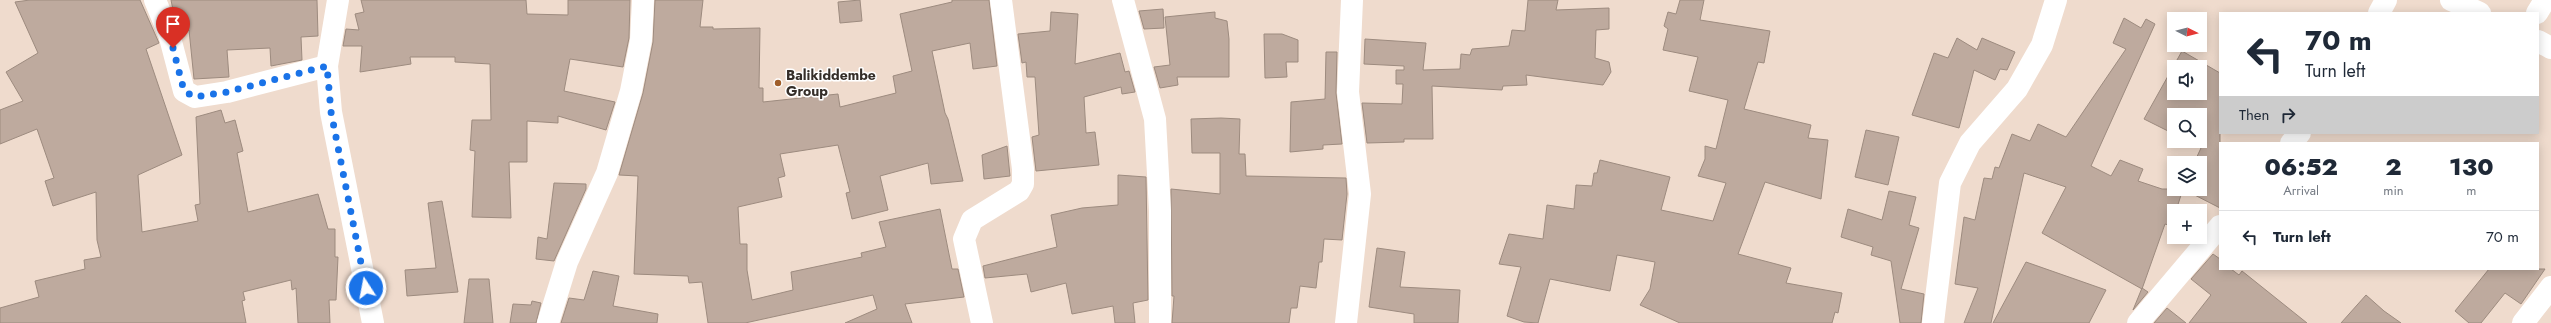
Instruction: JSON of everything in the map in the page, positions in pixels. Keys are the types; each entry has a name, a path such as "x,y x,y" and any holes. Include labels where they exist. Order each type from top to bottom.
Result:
{"street":[{"path":"154,0 169,34 184,91 189,96 195,97 227,92 327,66"},
{"path":"338,0 327,66 331,112 373,323"},
{"path":"548,323 567,262 607,173 631,91 641,40 644,0"},
{"path":"982,323 964,239 972,220 1008,199 1019,191 1023,184 1023,169 1001,0"},
{"path":"1123,0 1156,119 1160,211 1160,323"},
{"path":"1346,323 1360,194 1348,92 1352,0"},
{"path":"1933,323 1950,183 1970,143 2018,89 2042,45 2056,0"},
{"path":"2380,12 2386,0"},
{"path":"2451,0 2478,12"},
{"path":"2538,12 2545,0"},
{"path":"2539,42 2551,48"},
{"path":"2292,142 2299,134"},
{"path":"2138,323 2219,227"},
{"path":"2523,323 2551,287"}],"building":[{"path":"30,0 140,0 159,43 146,49 182,155 138,175 142,232 198,221 195,205 200,204 196,117 221,110 225,123 235,120 243,151 237,153 248,212 318,194 328,229 335,229 335,257 338,257 336,300 329,300 330,323 298,323 296,288 292,290 291,280 243,292 245,300 242,301 246,323 0,323 0,308 39,297 35,281 85,269 84,260 101,257 97,240 96,192 53,206 45,181 54,178 37,129 0,144 0,110 23,101 6,72 38,53 15,2"},
{"path":"171,0 317,0 318,36 301,37 302,60 271,66 270,48 227,50 229,77 194,79 189,30 182,33 173,10"},
{"path":"361,0 526,0 527,14 568,15 568,0 630,0 629,38 623,67 570,59 564,91 615,102 606,130 558,116 558,123 527,121 527,162 509,162 511,218 472,217 475,151 470,150 472,120 491,120 490,64 455,62 455,57 410,57 411,64 360,72 362,46 343,46 346,29 359,30 355,14 364,12"},
{"path":"655,0 703,0 700,27 713,27 713,29 760,28 759,88 763,88 763,102 838,94 840,107 896,93 893,76 912,71 900,14 952,2 952,0 989,0 997,66 973,69 970,43 932,51 945,113 948,119 963,181 931,184 928,163 880,176 888,210 852,219 846,193 850,192 838,145 780,154 785,176 778,178 782,197 738,207 740,244 747,244 747,270 752,300 793,290 791,272 862,257 861,253 886,247 879,222 940,209 952,269 958,269 964,297 905,304 912,323 845,323 877,309 873,295 745,323 708,323 702,282 689,283 688,276 634,274 638,176 619,175 643,93 653,42"},
{"path":"860,0 862,21 840,23 838,2"},
{"path":"1528,0 1558,0 1556,10 1609,8 1609,29 1596,30 1595,58 1609,62 1611,72 1603,85 1526,75 1527,85 1503,86 1502,90 1432,86 1433,139 1404,139 1404,142 1367,143 1362,103 1402,104 1403,84 1396,84 1396,70 1404,70 1404,66 1364,64 1365,39 1426,43 1423,70 1460,69 1461,54 1470,55 1472,49 1509,46 1512,30 1525,31"},
{"path":"1680,0 1704,0 1700,20 1770,31 1764,63 1758,62 1744,109 1811,125 1808,138 1828,140 1821,199 1765,182 1738,254 1791,268 1786,283 1842,293 1838,313 1835,312 1832,323 1680,323 1640,305 1650,289 1655,262 1617,255 1610,291 1550,279 1538,323 1524,322 1507,316 1521,267 1499,264 1509,234 1543,239 1547,205 1574,209 1576,185 1592,186 1594,173 1597,173 1600,160 1670,177 1661,210 1713,221 1726,183 1698,176 1705,159 1705,146 1716,149 1728,100 1689,91 1698,57 1663,50 1668,29 1664,26 1668,12 1676,14"},
{"path":"1163,9 1164,28 1144,29 1139,11"},
{"path":"1051,12 1078,14 1075,64 1120,53 1125,72 1129,71 1135,92 1122,94 1121,87 1084,97 1086,133 1095,132 1099,165 1036,171 1032,137 1039,135 1035,77 1027,77 1026,62 1022,63 1018,34 1050,31"},
{"path":"1215,12 1215,18 1227,21 1229,39 1229,77 1177,77 1178,85 1160,88 1154,67 1170,65 1165,17"},
{"path":"2124,18 2141,28 2146,19 2155,24 2091,166 2111,176 2120,160 2143,169 2138,181 2162,189 2167,189 2167,196 2181,196 2178,204 2167,204 2167,225 2165,224 2142,289 2042,233 2066,187 2024,173 1991,323 1964,323 1978,288 1955,284 1964,217 1975,220 1984,178 1992,179 1995,167 1999,168 2012,134 2030,141 2038,124 2066,137 2126,49 2113,43"},
{"path":"1264,34 1282,34 1298,40 1298,62 1286,62 1287,77 1265,78"},
{"path":"1957,38 1977,50 1982,38 2015,52 2007,70 2000,69 1995,80 1974,70 1959,128 1912,115 1934,53 1948,58"},
{"path":"1326,52 1337,52 1336,93 1342,144 1323,145 1323,149 1290,152 1291,102 1325,99"},
{"path":"2181,52 2198,60 2177,60"},
{"path":"2207,65 2219,72 2219,207 2197,196 2207,196 2207,156 2197,156 2201,148 2207,148 2207,108 2167,108 2167,130 2144,119 2167,78 2167,100 2207,100"},
{"path":"1191,119 1240,119 1239,154 1245,154 1246,176 1346,178 1347,194 1342,240 1324,239 1322,262 1319,262 1316,288 1300,286 1297,308 1291,308 1289,323 1172,323 1174,296 1172,296 1171,189 1220,194 1220,153 1192,153"},
{"path":"1866,130 1899,137 1888,185 1855,177"},
{"path":"1007,146 1010,176 984,179 982,155"},
{"path":"1118,175 1146,177 1148,300 1133,303 1135,323 1115,323 1113,306 1072,314 1066,283 1031,292 1027,274 985,278 983,266 1057,247 1051,215 1082,208 1118,205"},
{"path":"554,183 586,184 586,189 554,261 536,259 538,237 547,239"},
{"path":"1889,191 1916,197 1909,225 1919,228 1901,289 1924,294 1921,323 1900,323 1891,261 1871,255 1873,247 1841,237 1848,209 1882,220"},
{"path":"442,201 458,292 407,296 405,270 436,268 428,203"},
{"path":"1377,248 1405,252 1400,287 1460,290 1458,323 1414,323 1414,314 1369,307"},
{"path":"2213,254 2219,258 2219,270 2232,270 2239,275 2242,271 2307,323 2189,323 2211,295 2191,279"},
{"path":"2026,262 2106,290 2089,323 1993,323"},
{"path":"2545,269 2521,304 2505,293 2481,323 2469,323 2455,311 2488,270"},
{"path":"593,271 619,276 613,306 658,314 657,323 561,323 569,298 584,300"},
{"path":"469,279 489,279 493,323 464,323"},
{"path":"2142,288 2148,292 2133,310"},
{"path":"2366,295 2384,311 2401,323 2341,323"},
{"path":"532,301 541,303 536,323 510,323 513,304 531,305"},
{"path":"2167,308 2186,323 2154,323"}],"place":[{"name":"Balikiddembe Group","path":"778,83"}],"route":[{"path":"173,48 184,91 189,96 195,97 227,92 327,66 331,112 366,288"}]}
